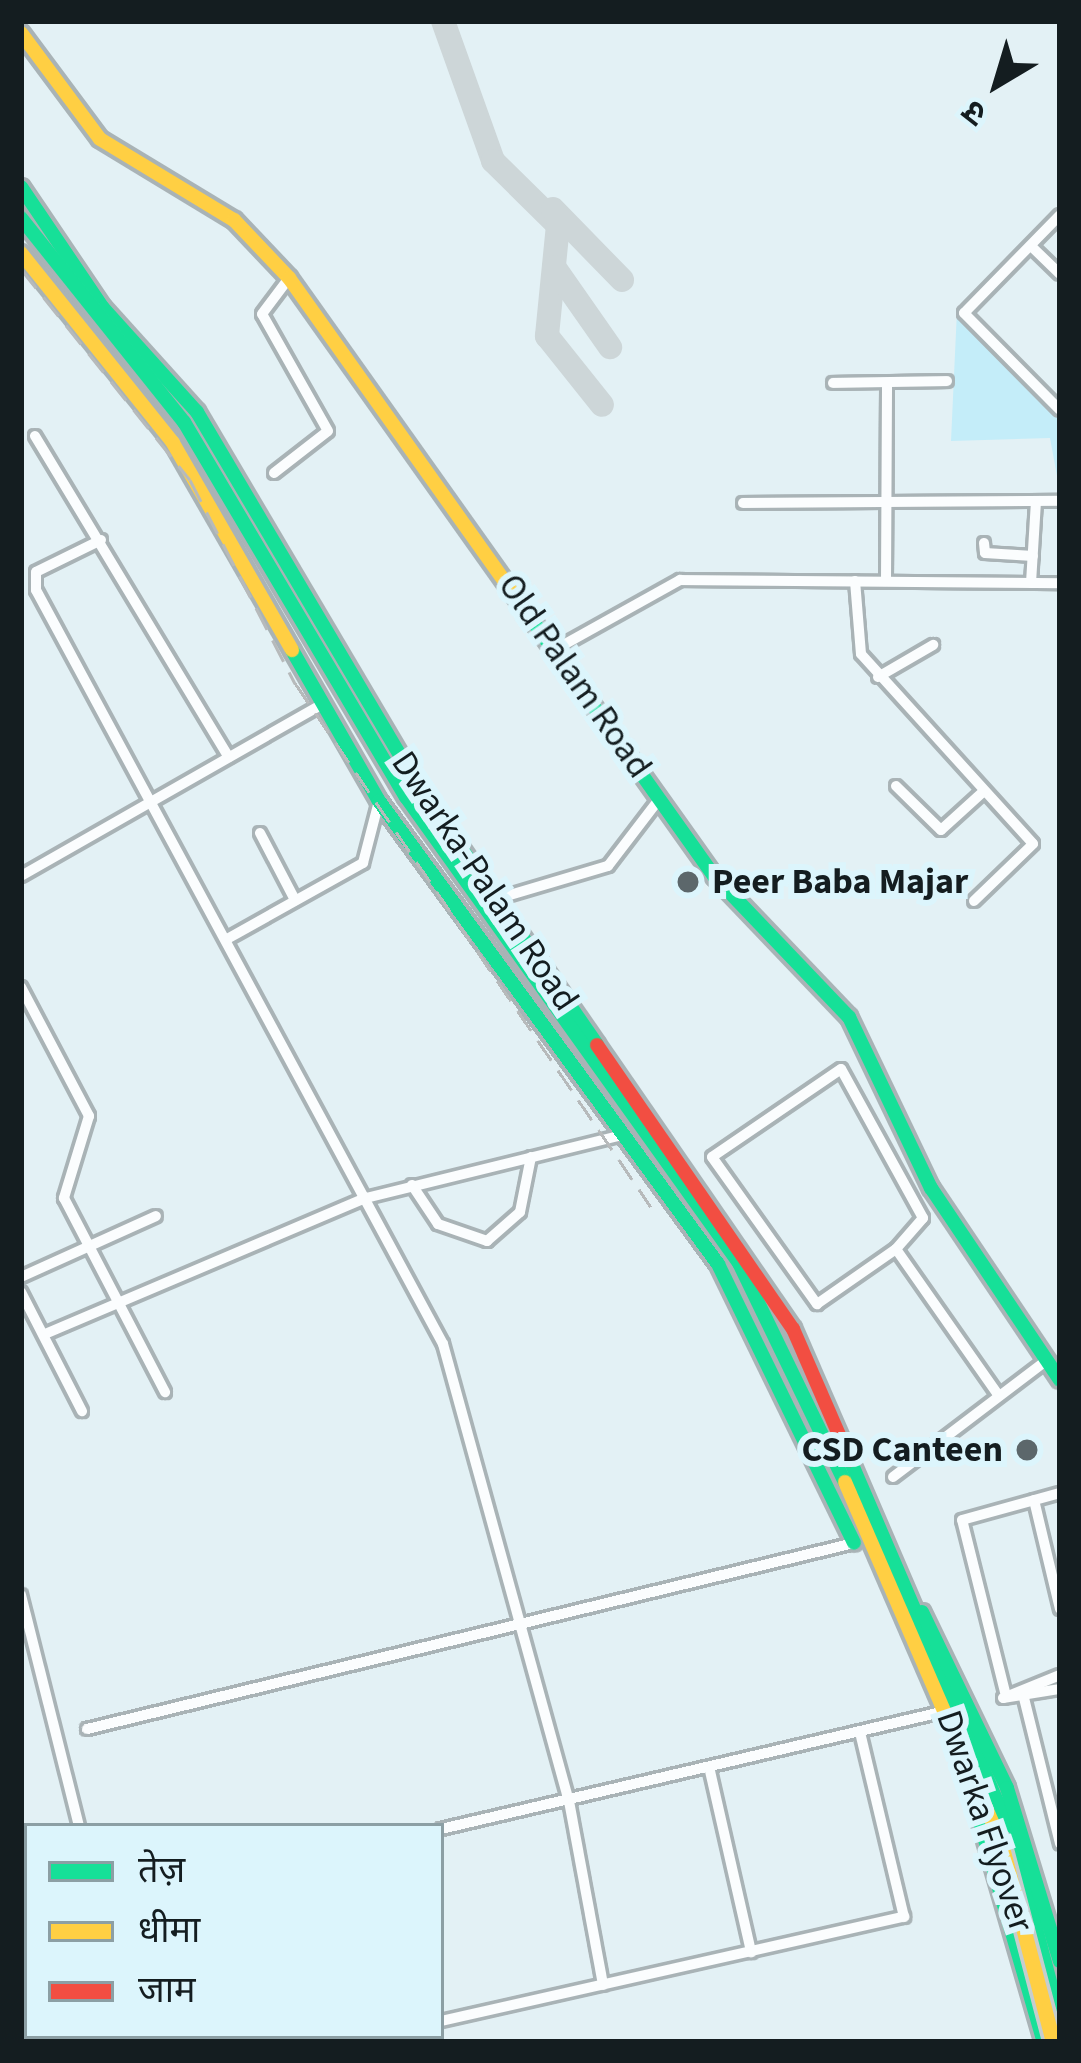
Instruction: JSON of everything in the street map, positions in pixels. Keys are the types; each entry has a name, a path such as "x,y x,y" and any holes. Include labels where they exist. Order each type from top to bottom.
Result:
{"main road":[{"name":"Old Palam Road","path":"21,33 100,140 233,220 290,278 558,648 715,877 849,1017 931,1188 1060,1380"},
{"name":"Dwarka-Palam Road","path":"21,187 103,308 197,412 493,900 749,1256 908,1601"},
{"name":"Dwarka-Palam Road","path":"21,218 184,422 406,797 739,1263 908,1601"},
{"path":"21,253 210,498 380,801 754,1323 854,1543"},
{"name":"Dwarka Flyover","path":"908,1601 1012,1834 1060,2020"},
{"path":"908,1601 938,1713 1000,1871 1048,2042"},
{"path":"908,1601 1007,1788 1056,1930 1060,1961"},
{"name":"Dwarka Flyover","path":"926,1644 1000,1840 1048,2042"}],"street":[{"path":"1060,215 964,314 1060,410"},
{"path":"1031,246 1060,274"},
{"path":"274,472 328,431 262,314 290,278"},
{"path":"833,383 947,381"},
{"path":"886,581 887,384"},
{"path":"35,436 229,757"},
{"path":"1031,583 1036,501"},
{"path":"743,503 1060,501"},
{"path":"1018,527 1034,529"},
{"path":"100,540 33,583 443,1344 569,1802 603,1985"},
{"path":"984,543 985,553 1033,556"},
{"path":"855,581 857,646 878,677 1034,847 974,901"},
{"path":"558,648 662,584 1060,583"},
{"path":"878,677 933,645"},
{"path":"21,876 324,703"},
{"path":"896,786 940,830 984,791"},
{"path":"493,900 608,866 660,798"},
{"path":"227,939 365,862 380,801"},
{"path":"260,833 295,900"},
{"path":"21,987 88,1116 61,1186 88,1250 165,1392"},
{"path":"842,1069 923,1217 896,1249 815,1303 712,1157 842,1069"},
{"path":"45,1334 115,1300 366,1198 619,1136"},
{"path":"412,1185 438,1224 487,1241 520,1212 531,1157"},
{"path":"21,1276 157,1216"},
{"path":"896,1249 997,1393"},
{"path":"21,1292 82,1411"},
{"path":"892,1477 997,1393 1047,1360"},
{"path":"1060,1493 962,1520 959,1532 1006,1702 1060,1689"},
{"path":"1034,1500 1060,1609"},
{"path":"87,1730 854,1543"},
{"path":"21,1595 78,1823"},
{"path":"1006,1692 1060,1675"},
{"path":"1024,1698 1060,1844"},
{"path":"444,1828 861,1736 938,1713"},
{"path":"444,2020 907,1915 861,1736"},
{"path":"710,1771 751,1952"}],"shaded area":[{"path":"957,310 1060,414 1060,492 1050,438 951,441"}],"taxiway":[{"path":"443,21 493,161 558,225 547,336 602,405"},
{"path":"553,209 622,280"},
{"path":"554,267 610,347"}],"railway":[{"path":"21,269 190,480 295,683 651,1207"}],"traffic: fast":[{"path":"21,187 103,308 197,412 420,789 597,1045"},
{"path":"21,218 184,422 406,797 739,1263 845,1482"},
{"path":"515,596 715,877 849,1017 931,1188 1060,1380"},
{"path":"292,650 379,801 718,1264 854,1543"},
{"path":"850,1460 1011,1834 1060,2020"},
{"path":"922,1612 1007,1788 1060,1961"},
{"path":"970,1788 1044,2042"}],"traffic: slow":[{"path":"21,33 100,139 234,220 289,278 515,596"},
{"path":"21,253 173,443 292,650"},
{"path":"845,1482 1000,1840"},
{"path":"1000,1840 1053,2042"}],"traffic: jam":[{"path":"597,1045 793,1329 850,1460"}],"place":[{"name":"Peer Baba Majar","path":"688,882"},
{"name":"CSD Canteen","path":"1027,1450"}]}
